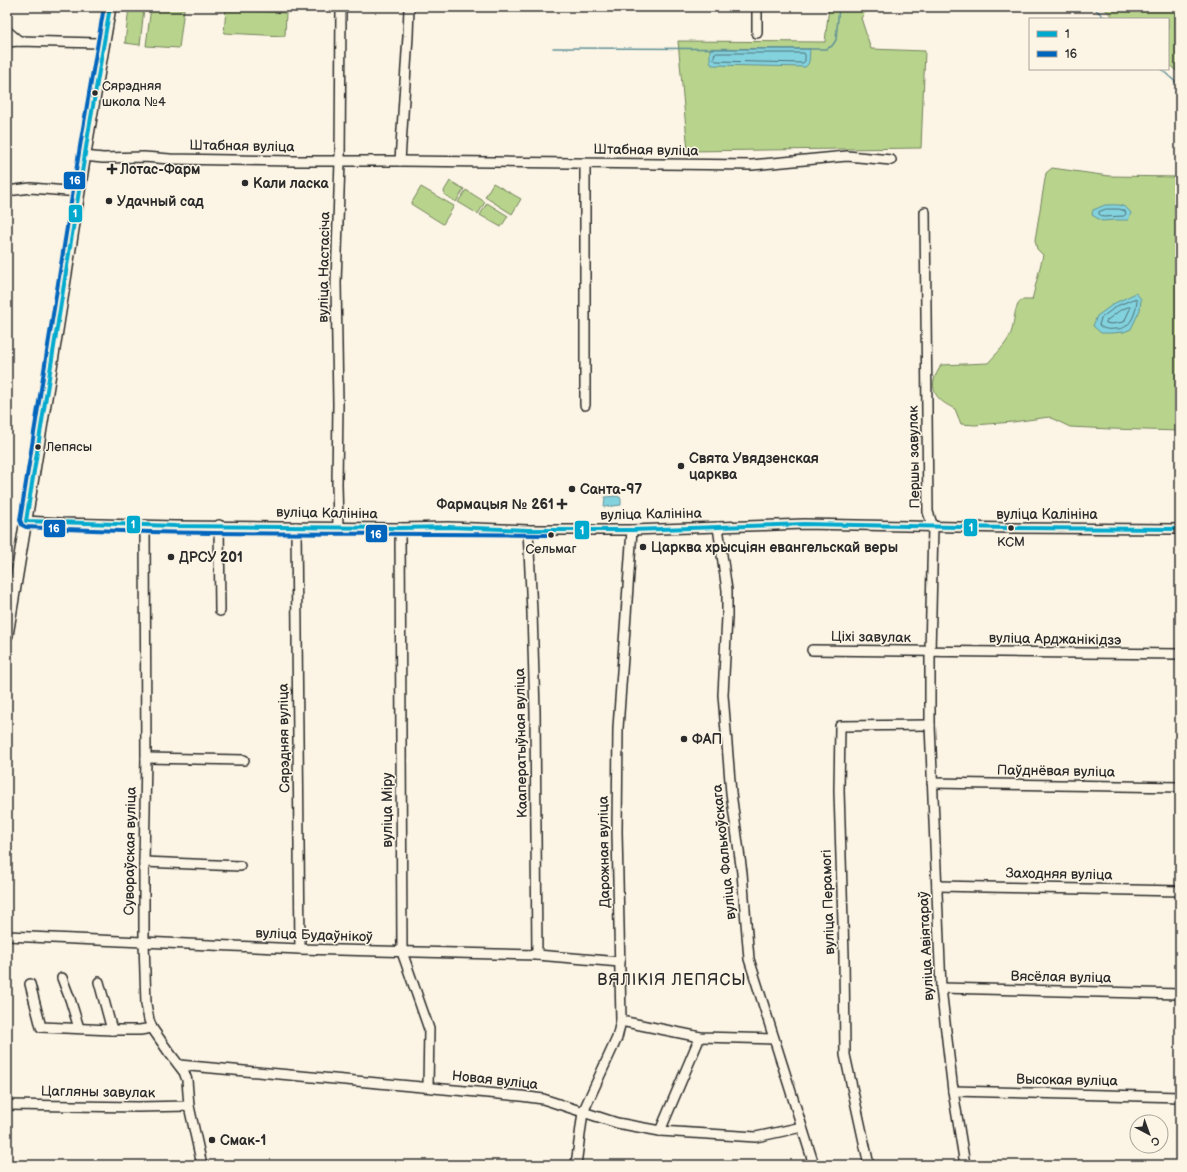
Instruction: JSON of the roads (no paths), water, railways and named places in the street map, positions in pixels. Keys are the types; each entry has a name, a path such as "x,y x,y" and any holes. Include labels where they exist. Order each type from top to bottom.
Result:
{"main road":[{"path":"7,635 84,156 110,7"}],"street":[{"name":"вуліца Настасіча","path":"338,527 336,283 340,161 341,7"},
{"path":"400,160 409,7"},
{"path":"757,7 757,33"},
{"path":"7,31 19,41"},
{"path":"7,42 19,41 104,44"},
{"name":"Штабная вуліца","path":"84,156 178,159 340,161 400,160 585,164 752,165 846,156 891,160"},
{"path":"585,164 585,405"},
{"path":"7,191 32,188 79,192"},
{"name":"Першы завулак","path":"925,212 928,512 933,527 930,725"},
{"path":"29,502 36,518 50,523"},
{"name":"вуліца Калініна","path":"26,521 145,525 400,528 448,527 528,530 632,530 804,524 933,527 1180,529"},
{"path":"22,543 24,538 34,527 50,523"},
{"name":"Сувораўская вуліца","path":"145,525 146,758 144,942 146,1004 152,1028 184,1072 187,1080 189,1106 202,1165"},
{"path":"219,525 220,611"},
{"name":"Сярэдняя вуліца","path":"296,526 300,949"},
{"name":"вуліца Фалькоўскага","path":"718,527 727,590 728,618 723,695 731,793 742,873 749,959 814,1165"},
{"name":"вуліца Міру","path":"400,528 402,952 428,1029 428,1087"},
{"name":"Кааператыўная вуліца","path":"528,530 535,712 537,955"},
{"name":"Дарожная вуліца","path":"576,1165 583,1112 618,1038 621,1021 617,832 618,728 632,530"},
{"name":"Ціхі завулак","path":"812,650 930,652"},
{"name":"вуліца Арджанікідзэ","path":"930,652 1180,654"},
{"name":"вуліца Авіятараў","path":"930,725 941,988 953,1091 965,1165"},
{"name":"вуліца Перамогі","path":"869,1165 845,1055 844,947 839,791 840,726 930,725"},
{"path":"146,758 244,760"},
{"name":"Паўднёвая вуліца","path":"932,783 1180,787"},
{"path":"144,862 240,866"},
{"name":"Заходняя вуліца","path":"937,886 1180,891"},
{"name":"вуліца Будаўнікоў","path":"7,936 300,949 537,955 620,962"},
{"path":"62,978 70,999 78,1028"},
{"path":"99,982 112,1030"},
{"path":"30,984 41,1027 112,1030 140,1030 152,1028"},
{"name":"Вясёлая вуліца","path":"941,988 1180,994"},
{"path":"621,1021 700,1037 774,1039"},
{"path":"660,1131 700,1037"},
{"name":"Новая вуліца","path":"179,1065 428,1087 543,1099 617,1123 660,1131 756,1137 802,1127"},
{"name":"Высокая вуліца","path":"953,1091 1180,1097"},
{"name":"Цагляны завулак","path":"7,1105 138,1107 189,1106"}],"water":[{"path":"710,49 810,49 809,62 805,67 712,65 710,62"},
{"path":"1105,205 1123,206 1131,213 1128,220 1102,221 1092,215 1093,210"},
{"path":"1136,293 1141,299 1140,310 1131,329 1124,332 1101,333 1093,326 1097,316 1115,303"},
{"path":"617,496 621,498 621,505 604,507 605,497"}],"waterway":[{"path":"553,48 826,49 832,46 836,40 839,7"},
{"path":"1093,7 1105,18"},
{"path":"1162,70 1180,86"}],"place":[{"name":"Сярэдняя школа №4","path":"95,93"},
{"name":"Лотас-Фарм","path":"112,169"},
{"name":"Кали ласка","path":"245,183"},
{"name":"Удачный сад","path":"109,201"},
{"name":"Лепясы","path":"38,447"},
{"name":"Свята Увядзенская царква","path":"681,466"},
{"name":"Санта-97","path":"572,489"},
{"name":"Фармацыя № 261","path":"562,504"},
{"name":"КСМ","path":"1011,528"},
{"name":"Сельмаг","path":"551,535"},
{"name":"Царква хрысціян евангельскай веры","path":"643,547"},
{"name":"ДРСУ 201","path":"171,557"},
{"name":"ФАП","path":"684,739"},
{"name":"Смак-1","path":"212,1140"}],"district":[{"name":"ВЯЛІКІЯ ЛЕПЯСЫ","path":"672,980"}]}
